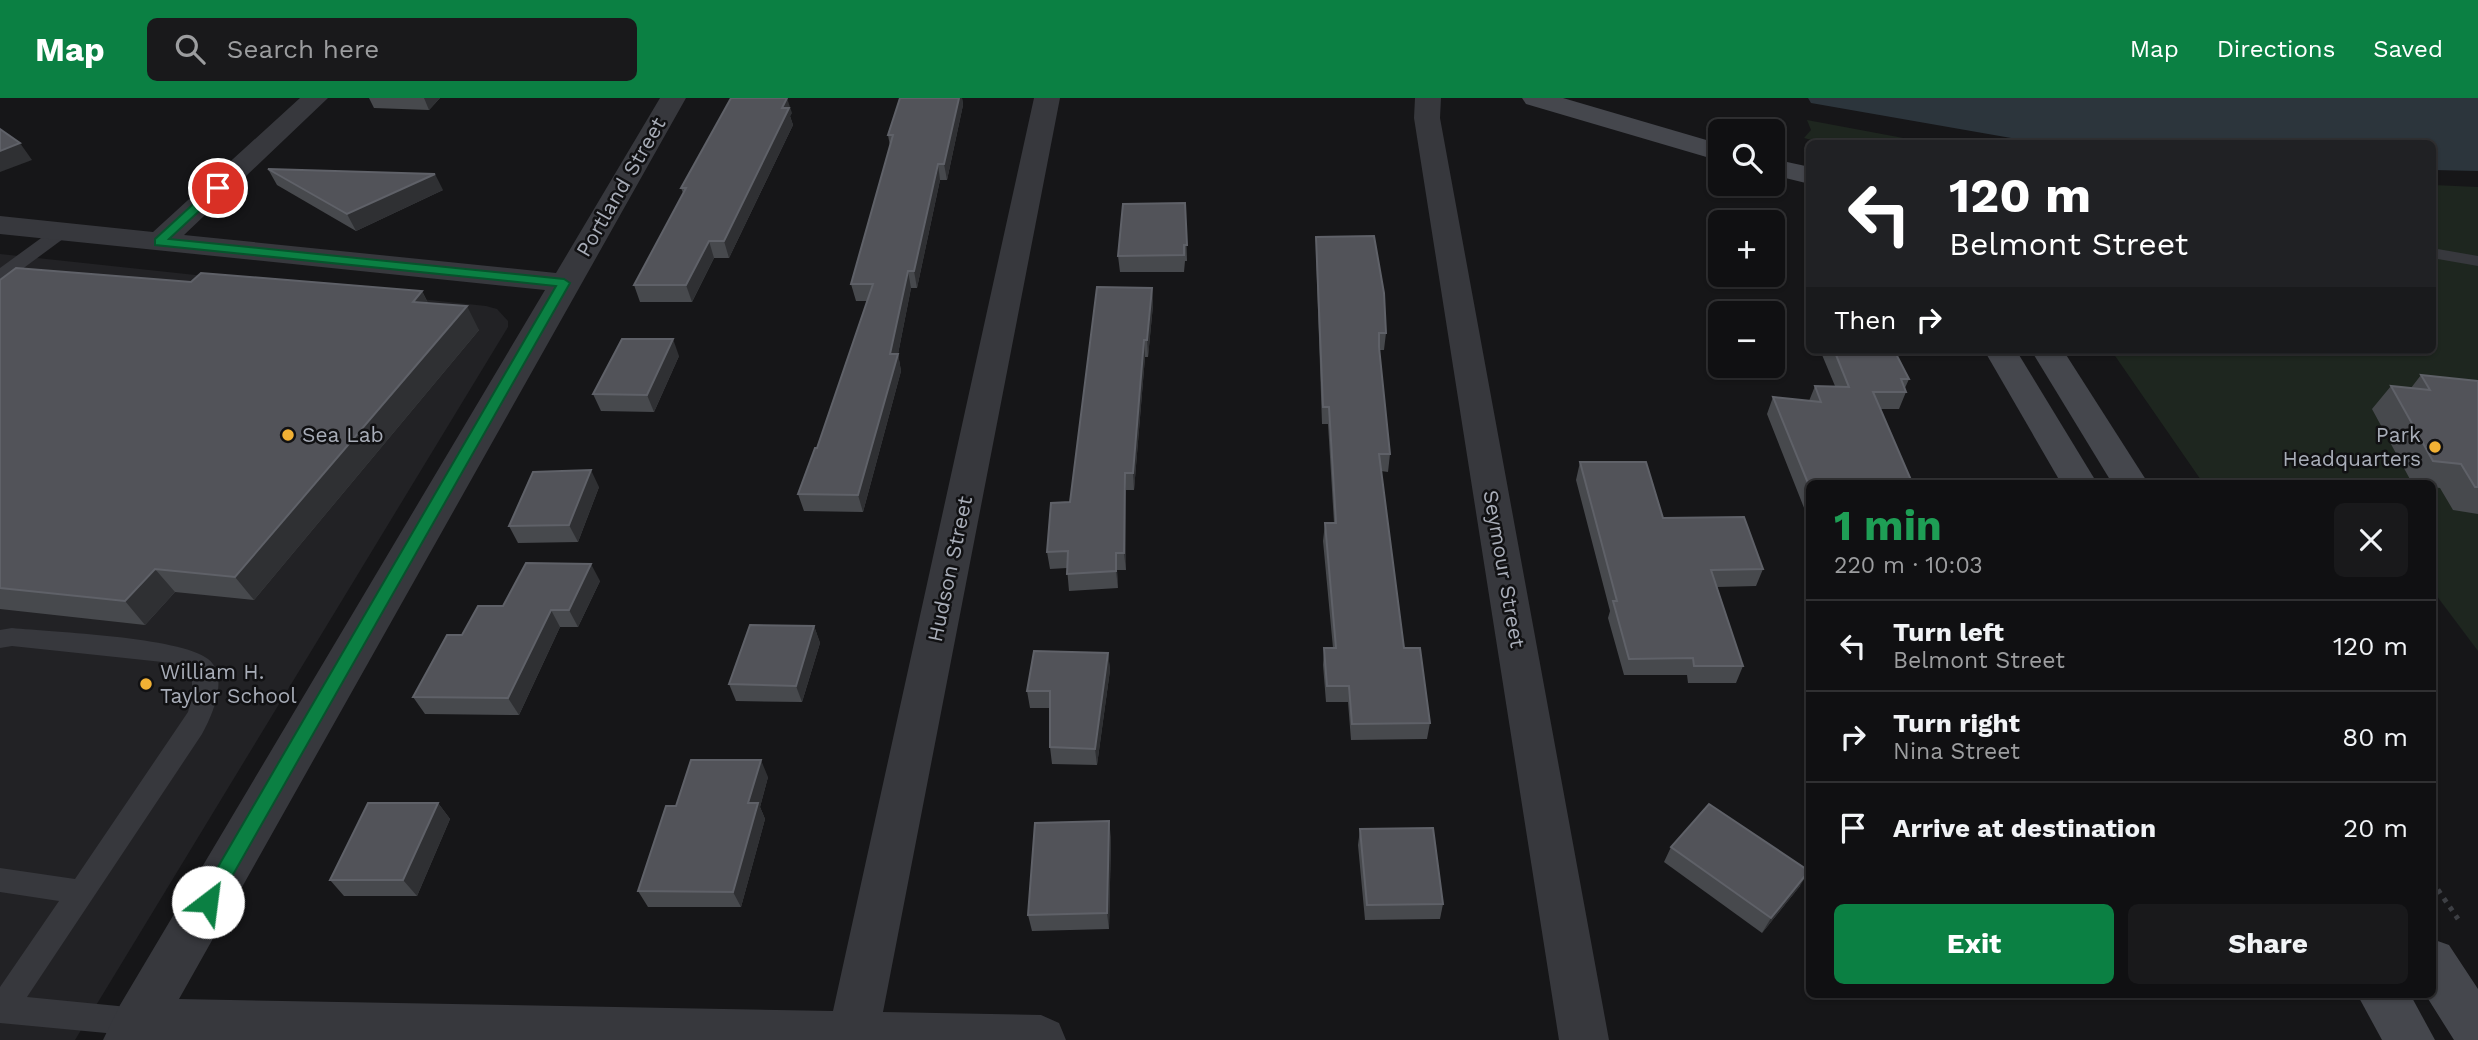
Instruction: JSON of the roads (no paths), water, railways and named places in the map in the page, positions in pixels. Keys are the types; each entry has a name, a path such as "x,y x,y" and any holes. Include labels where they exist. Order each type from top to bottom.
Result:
{"main road":[{"path":"1535,98 1708,149"},
{"path":"1785,170 1806,175"},
{"path":"2002,354 2077,480"},
{"path":"2049,354 2128,480"},
{"path":"2448,944 2478,1033"},
{"path":"2384,998 2410,1040"}],"street":[{"path":"159,242 316,98"},
{"name":"Portland Street","path":"133,1031 673,98"},
{"name":"Hudson Street","path":"852,1039 1047,98"},
{"name":"Seymour Street","path":"1428,98 1430,132 1584,1040"},
{"path":"0,225 564,283"},
{"path":"133,1031 1041,1040"}],"lane":[{"path":"0,277 61,232"},
{"path":"2436,254 2478,261"},
{"path":"1,638 175,654 201,666 208,686 204,708 187,736 1,1009 133,1031"},
{"path":"0,880 81,891"}],"place":[{"name":"Sea Lab","path":"288,435"},
{"name":"Park Headquarters","path":"2435,447"},
{"name":"William H. Taylor School","path":"146,684"}]}
